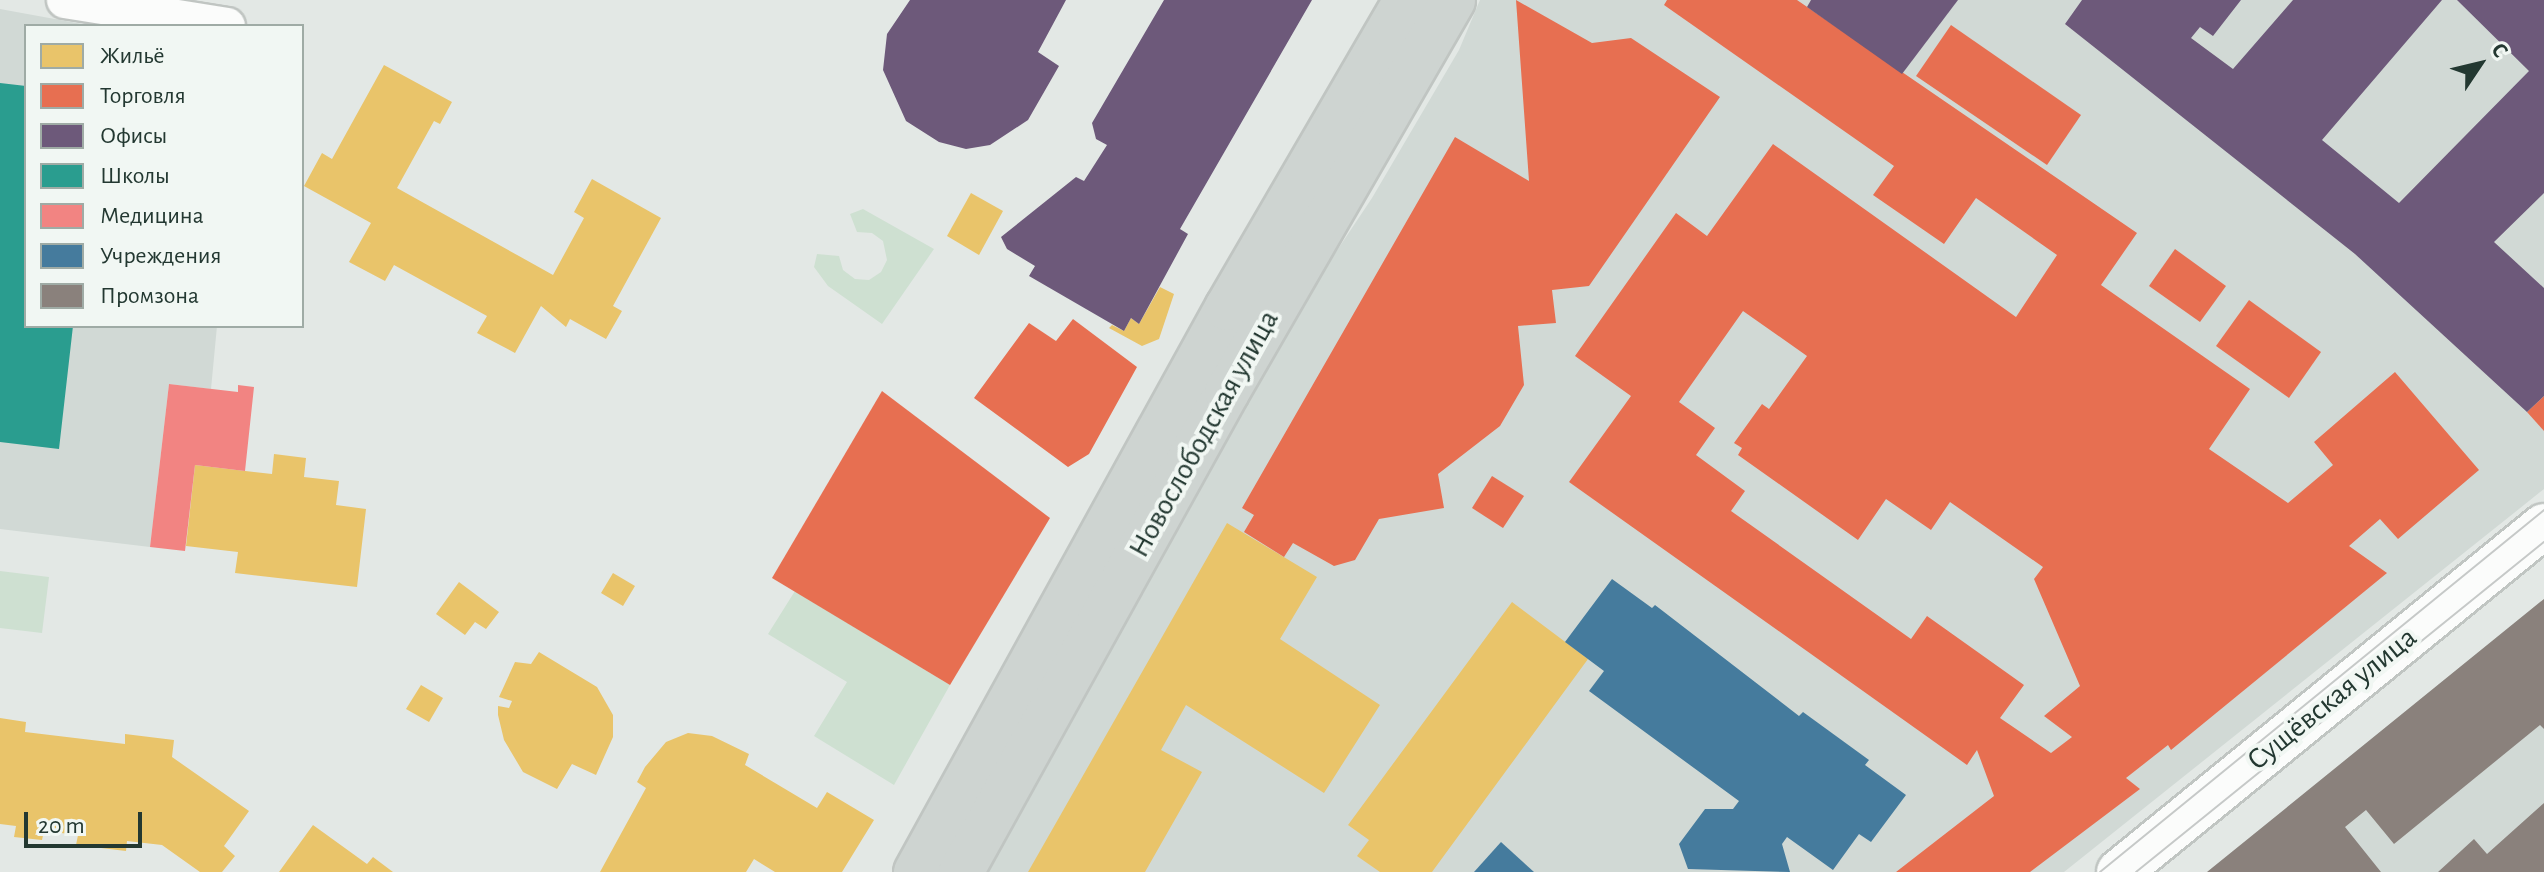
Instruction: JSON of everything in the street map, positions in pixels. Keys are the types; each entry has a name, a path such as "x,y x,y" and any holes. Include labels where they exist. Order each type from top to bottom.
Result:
{"main road":[{"name":"Новослободская улица","path":"916,872 1227,308 1406,0"},
{"name":"Новослободская улица","path":"961,872 1227,392 1453,0"}],"street":[{"path":"65,0 215,24"},
{"name":"Сущёвская улица","path":"2119,872 2544,526"}],"shaded area":[{"path":"1480,0 2544,0 2544,489 2064,872 981,872 1292,318 1372,198 1459,50"},
{"path":"0,9 82,24 24,24 24,328 217,328 211,389 169,384 150,547 0,529"},
{"path":"2544,599 2544,872 2207,872 2333,770"}],"green space":[{"path":"863,209 934,249 882,324 828,286 814,267 817,254 839,256 843,270 855,279 869,280 881,272 887,260 883,241 872,233 857,232 850,214"},
{"path":"0,571 49,577 42,633 0,628"},
{"path":"795,591 950,685 894,785 814,736 847,682 768,634"}],"building: Жильё":[{"path":"384,65 452,102 440,124 434,121 397,188 553,275 584,218 574,212 592,179 661,218 613,306 622,311 606,339 570,319 566,327 541,306 515,353 477,333 487,316 394,265 385,281 349,262 371,223 304,186 322,153 332,159"},
{"path":"971,193 1003,211 979,255 947,236"},
{"path":"1160,287 1174,294 1159,339 1142,346 1109,328 1112,325 1124,331 1131,318 1139,324"},
{"path":"274,454 306,458 304,477 339,481 336,505 366,509 357,587 235,573 238,552 186,546 195,465 272,474"},
{"path":"1227,523 1317,577 1280,639 1380,705 1324,793 1186,705 1161,750 1202,772 1145,872 1028,872"},
{"path":"613,573 635,586 623,606 601,593"},
{"path":"459,582 499,612 486,629 475,622 465,635 436,614"},
{"path":"1512,602 1588,659 1432,872 1380,872 1357,856 1369,840 1348,825"},
{"path":"539,652 597,687 613,715 613,737 596,775 572,764 557,789 523,772 504,740 498,715 498,706 509,708 512,701 499,697 515,662 531,664"},
{"path":"421,685 443,698 429,722 406,709"},
{"path":"0,718 26,722 25,732 125,744 125,734 174,740 172,757 249,811 224,846 235,856 222,872 200,872 162,845 127,841 126,851 76,845 78,835 44,831 42,840 14,837 16,826 0,824"},
{"path":"688,733 712,736 749,754 745,765 817,808 827,792 874,820 842,872 775,872 754,859 746,872 600,872 646,788 637,782 645,767 666,742"},
{"path":"313,825 367,864 373,857 393,872 279,872"}],"building: Торговля":[{"path":"1516,0 1592,43 1631,38 1720,97 1589,286 1552,290 1556,323 1518,326 1524,385 1500,426 1438,474 1444,508 1379,519 1355,560 1334,566 1293,543 1284,557 1244,532 1254,515 1242,508 1455,137 1529,181"},
{"path":"1667,0 1797,0 2137,233 2101,285 2250,389 2209,449 2288,503 2333,465 2314,442 2395,372 2479,470 2398,539 2380,519 2349,546 2387,573 2171,750 2168,745 2126,778 2140,789 2030,872 1896,872 1994,796 1977,750 1967,765 1569,482 1631,396 1575,356 1676,213 1707,236 1773,144 2016,317 2057,255 1976,198 1944,244 1873,195 1894,166 1664,5","holes":["1743,311 1807,356 1769,409 1762,404 1734,443 1742,448 1738,455 1858,540 1886,499 1931,530 1950,502 2043,567 2034,579 2080,686 2044,716 2072,737 2051,753 2000,718 2024,685 1927,616 1911,639 1731,511 1745,491 1696,455 1715,428 1679,402"]},
{"path":"1951,25 2081,115 2047,165 1916,76"},
{"path":"2175,249 2226,286 2200,322 2149,286"},
{"path":"2249,300 2321,352 2289,398 2216,346"},
{"path":"1073,319 1137,367 1089,454 1068,467 974,398 1029,323 1056,341"},
{"path":"882,391 1050,518 950,685 772,578"},
{"path":"2544,396 2544,431 2527,412"},
{"path":"1492,476 1524,496 1503,528 1472,508"}],"building: Офисы":[{"path":"910,0 1066,0 1038,52 1059,66 1028,120 990,145 966,149 939,142 906,121 883,70 887,34"},
{"path":"1164,0 1312,0 1180,229 1188,234 1139,324 1131,318 1124,331 1029,276 1035,266 1007,249 1001,237 1076,177 1084,181 1107,145 1096,139 1092,123"},
{"path":"1811,0 1958,0 1902,74 1807,7"},
{"path":"2082,0 2241,0 2213,36 2200,27 2191,38 2233,69 2293,0 2442,0 2322,140 2399,203 2529,71 2457,0 2544,0 2544,193 2494,242 2544,288 2544,396 2527,412 2355,254 2065,24"}],"building: Школы":[{"path":"0,83 24,86 24,328 73,328 59,449 0,442"}],"building: Медицина":[{"path":"169,384 238,392 238,385 254,387 245,471 195,465 185,551 150,547"}],"building: Учреждения":[{"path":"1612,579 1652,608 1655,605 1799,716 1803,712 1869,760 1865,765 1906,795 1871,842 1859,834 1833,870 1787,837 1782,844 1790,872 1688,869 1679,844 1705,809 1733,809 1739,801 1589,691 1604,671 1565,642"},
{"path":"1501,842 1534,872 1474,872"}],"building: Промзона":[{"path":"2544,599 2544,729 2540,725 2394,844 2366,810 2345,827 2381,872 2207,872"},
{"path":"2544,803 2544,872 2438,872 2474,839 2487,854"}],"tram line":[{"path":"2100,872 2544,510"},
{"path":"2136,872 2544,542"}]}
